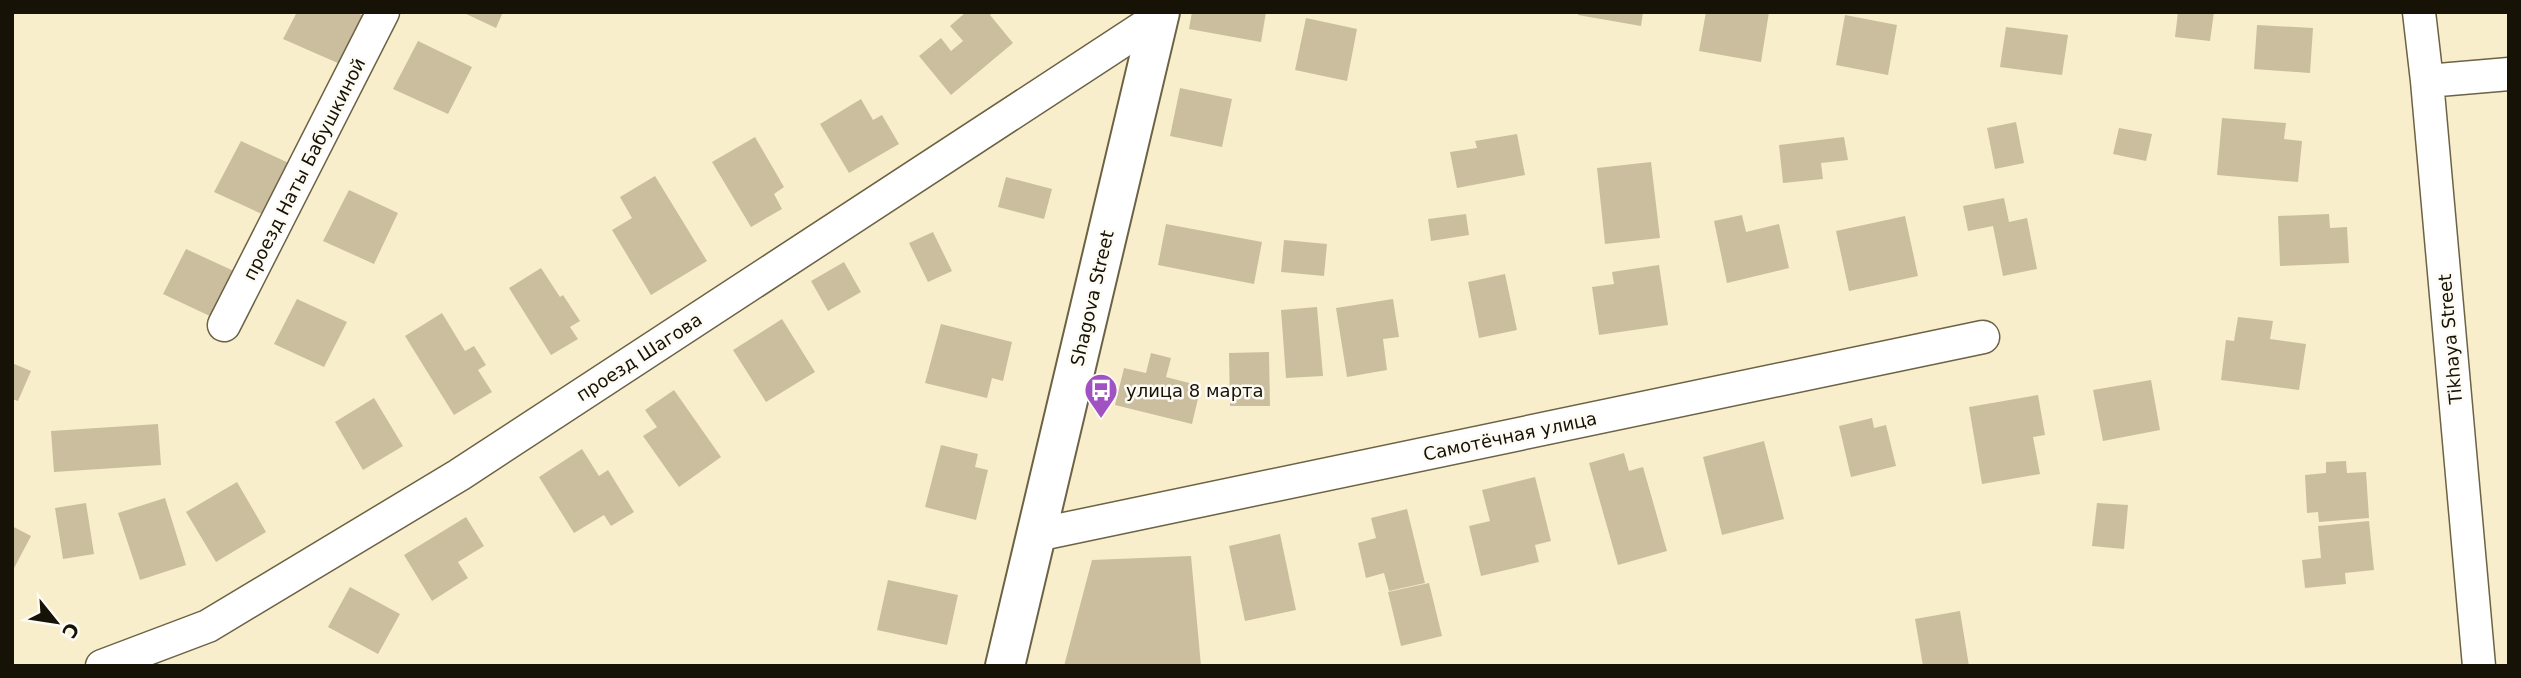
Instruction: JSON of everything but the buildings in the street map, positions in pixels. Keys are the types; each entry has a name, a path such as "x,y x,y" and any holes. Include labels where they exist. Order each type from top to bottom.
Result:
{"main road":[{"name":"Shagova Street","path":"1005,666 1160,15"}],"street":[{"name":"проезд Наты Бабушкиной","path":"224,326 383,12"},
{"name":"Tikhaya Street","path":"2419,12 2479,666"},
{"name":"проезд Шагова","path":"102,666 208,626 458,475 1160,15"},
{"path":"2427,81 2509,74"},
{"name":"Самотёчная улица","path":"1036,535 1983,337"}],"place":[{"name":"улица 8 марта","path":"1101,420"}]}
